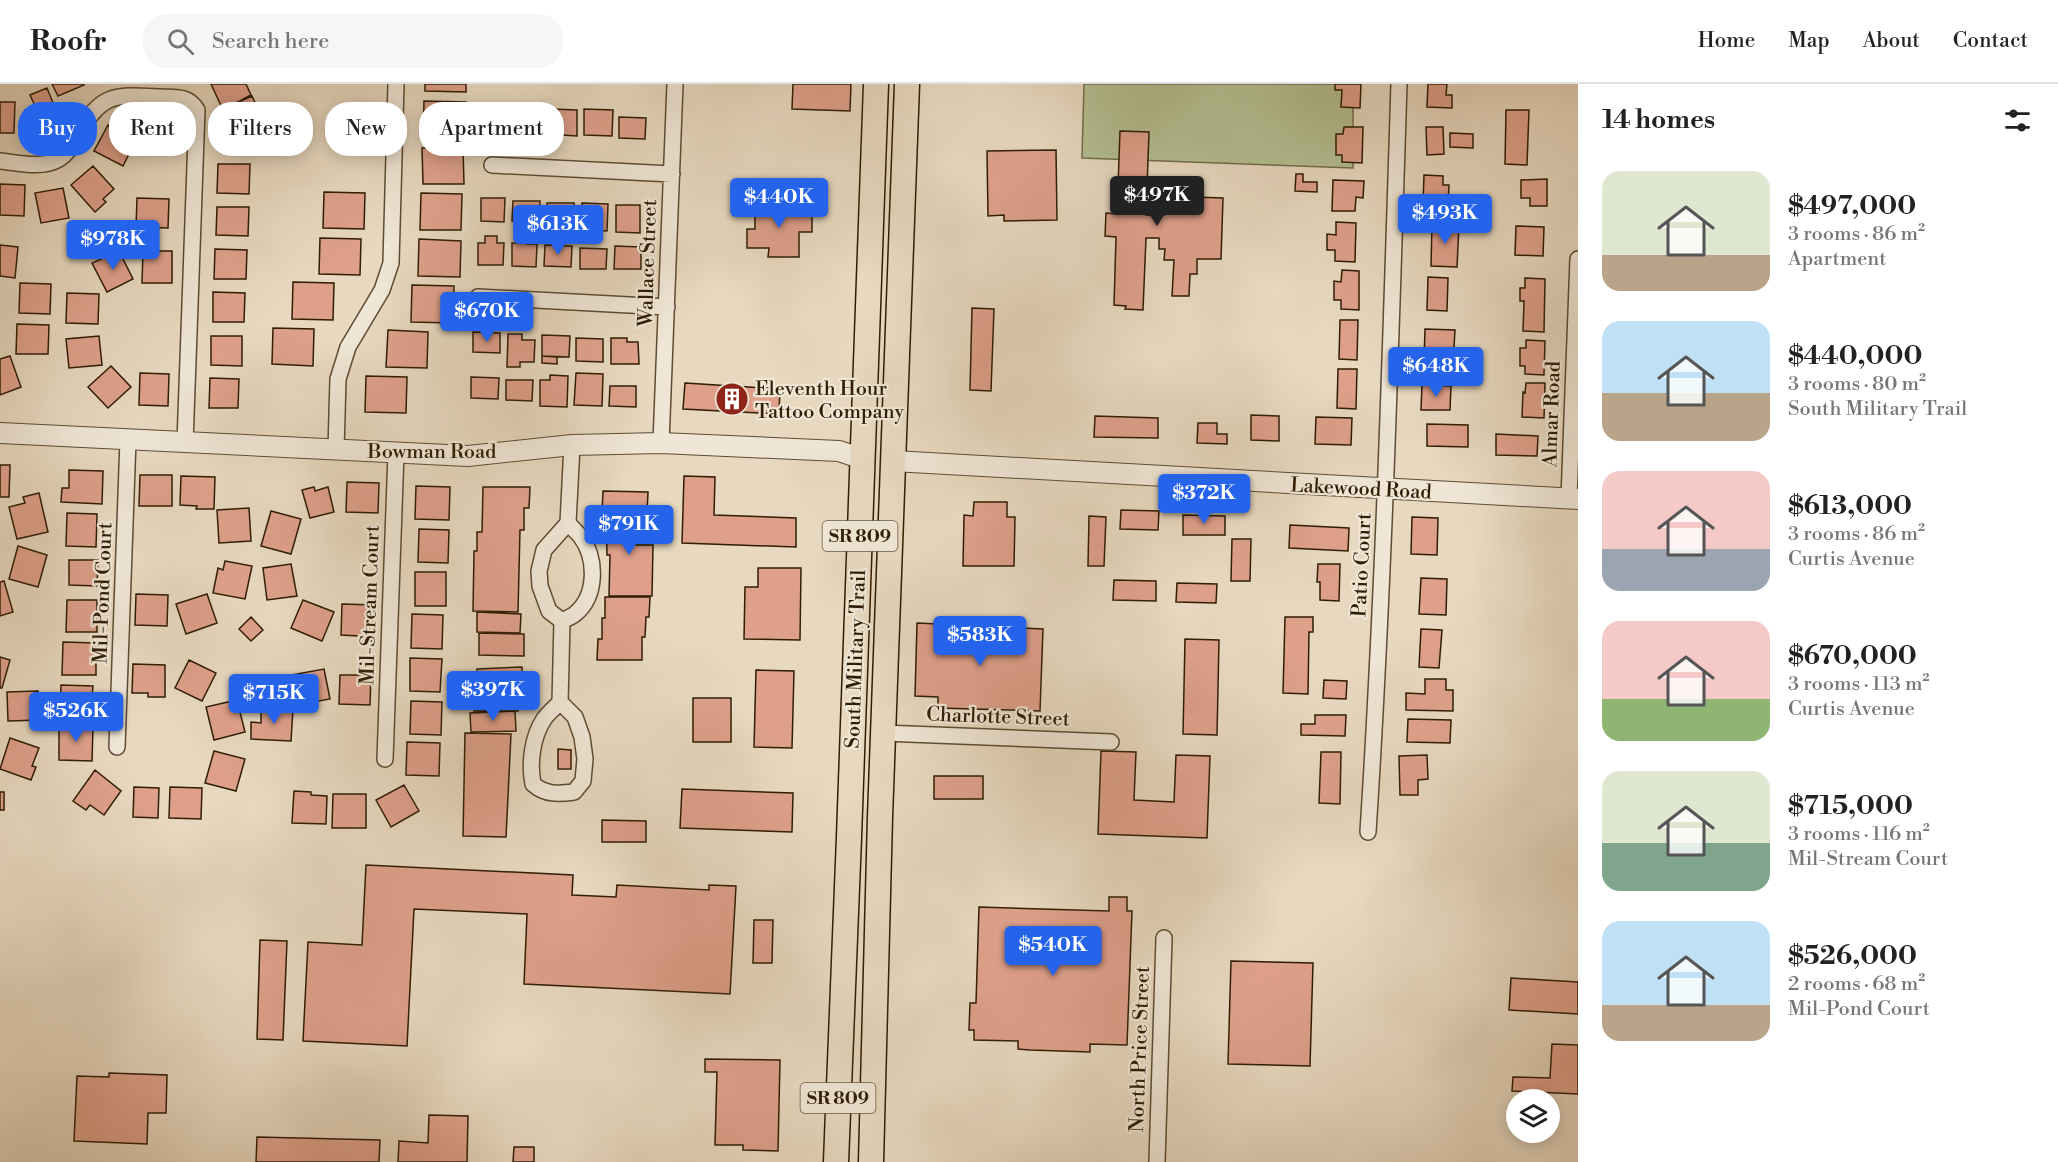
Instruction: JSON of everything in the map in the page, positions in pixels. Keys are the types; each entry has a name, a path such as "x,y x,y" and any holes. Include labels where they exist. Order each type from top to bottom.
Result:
{"main road":[{"name":"South Military Trail","path":"836,1162 876,84"},
{"path":"891,84 889,164 904,179"},
{"name":"South Military Trail","path":"871,1162 883,733 906,84"},
{"path":"869,289 874,309 872,439 873,444 882,455 893,461"},
{"path":"863,459 874,476 876,491 871,631 886,651"},
{"path":"855,672 864,684 858,862 878,890"}],"street":[{"path":"336,450 338,379 348,346 382,290 391,264 396,84"},
{"name":"Wallace Street","path":"661,443 675,84"},
{"name":"Patio Court","path":"1368,832 1386,489 1399,84"},
{"path":"0,161 43,164 61,157 69,151 92,112 116,97 183,98 192,102 197,110 185,442"},
{"path":"492,165 672,174"},
{"name":"Almar Road","path":"1574,499 1578,259"},
{"path":"478,297 667,307"},
{"name":"Bowman Road","path":"0,433 468,456 572,445 661,443 839,451 863,459"},
{"name":"Mil-Pond Court","path":"117,747 128,440"},
{"path":"562,621 549,611 540,586 539,570 544,550 568,523 572,445"},
{"name":"Mil-Stream Court","path":"385,759 396,453"},
{"name":"Lakewood Road","path":"893,461 1574,499"},
{"path":"562,621 576,614 587,597 593,580 590,555 581,537 568,523"},
{"path":"560,702 575,717 582,737 585,759 583,781 574,792 549,793 533,784 531,756 544,719 560,702 562,621"},
{"name":"Charlotte Street","path":"883,733 1111,742"},
{"name":"North Price Street","path":"1157,1162 1164,938"}],"green space":[{"path":"1084,84 1353,84 1353,168 1082,158"}],"building":[{"path":"52,84 84,84 84,85 58,96"},
{"path":"211,84 246,84 251,95 238,102 219,102"},
{"path":"425,84 466,84 466,92 425,91"},
{"path":"793,84 851,84 850,111 792,109"},
{"path":"1335,84 1361,84 1360,108 1341,107 1342,90 1335,90"},
{"path":"1428,84 1447,84 1446,95 1452,95 1452,108 1427,107"},
{"path":"47,88 53,102 33,102 30,95"},
{"path":"252,96 255,102 242,102"},
{"path":"0,102 15,102 14,133 0,133"},
{"path":"584,109 613,110 612,136 584,135"},
{"path":"564,110 577,110 577,136 564,135"},
{"path":"1506,110 1529,110 1527,165 1505,164"},
{"path":"619,117 646,118 645,139 619,138"},
{"path":"109,126 109,156 128,156 123,166 97,153 97,145"},
{"path":"1344,127 1363,127 1362,163 1342,162 1342,155 1336,155 1336,134 1343,134"},
{"path":"1426,127 1443,127 1444,154 1427,155"},
{"path":"1120,131 1149,132 1146,215 1164,215 1164,196 1223,198 1221,259 1197,259 1197,274 1190,274 1189,296 1172,296 1174,260 1164,260 1165,249 1159,249 1159,238 1146,238 1143,310 1125,309 1126,306 1114,305 1116,237 1105,236 1106,213 1117,214"},
{"path":"1450,133 1473,134 1473,148 1450,147"},
{"path":"1056,150 1057,220 1004,221 1004,215 988,216 987,151"},
{"path":"422,156 463,156 464,184 423,184"},
{"path":"218,164 250,164 249,194 217,193"},
{"path":"93,166 114,189 103,199 106,202 95,212 71,185"},
{"path":"1296,174 1303,174 1303,182 1317,182 1317,192 1295,191"},
{"path":"1424,175 1443,176 1443,185 1449,185 1448,204 1423,203"},
{"path":"1547,179 1547,206 1530,206 1530,198 1521,198 1521,180"},
{"path":"1333,180 1364,181 1363,198 1356,197 1355,211 1332,211"},
{"path":"0,184 25,185 24,216 0,215"},
{"path":"63,188 69,218 41,223 35,193"},
{"path":"324,192 365,193 364,229 323,228"},
{"path":"421,193 462,194 461,230 420,230"},
{"path":"137,198 169,199 168,228 136,227"},
{"path":"481,198 505,198 504,222 481,221"},
{"path":"513,201 540,201 539,221 512,221"},
{"path":"771,202 800,203 800,215 812,215 812,232 799,232 799,257 768,257 769,248 747,248 747,229 755,229 755,207 771,207"},
{"path":"547,203 574,203 574,224 546,224"},
{"path":"582,203 608,204 607,231 595,230 595,224 581,224"},
{"path":"616,205 640,205 640,233 616,232"},
{"path":"217,207 249,207 248,236 216,235"},
{"path":"1336,222 1356,223 1355,262 1335,261 1335,250 1327,250 1327,234 1336,235"},
{"path":"1432,224 1459,225 1457,267 1431,266"},
{"path":"1516,226 1544,227 1543,256 1515,255"},
{"path":"485,236 497,236 497,243 504,243 503,265 478,265 478,243 485,243"},
{"path":"517,237 528,237 527,244 537,244 536,267 512,266 512,243 517,243"},
{"path":"320,238 361,239 360,275 319,274"},
{"path":"419,239 461,241 460,277 418,276"},
{"path":"0,245 18,247 15,278 0,276"},
{"path":"545,245 572,246 571,267 544,266"},
{"path":"615,246 641,247 641,269 614,269"},
{"path":"580,248 607,249 606,269 580,269"},
{"path":"215,249 247,250 246,279 214,279"},
{"path":"119,251 133,279 107,292 92,263"},
{"path":"143,251 172,251 172,283 142,283"},
{"path":"1342,270 1359,271 1359,310 1341,309 1341,300 1334,300 1334,281 1341,282"},
{"path":"1428,277 1448,278 1447,311 1427,310"},
{"path":"1525,278 1545,279 1544,332 1523,331 1524,301 1520,301 1520,288 1525,288"},
{"path":"293,282 334,283 333,320 292,319"},
{"path":"20,283 51,284 50,314 19,313"},
{"path":"412,285 454,286 453,323 411,322"},
{"path":"213,292 245,293 244,322 213,322"},
{"path":"67,293 99,294 98,324 66,323"},
{"path":"972,308 994,309 991,391 970,390"},
{"path":"1340,320 1358,320 1357,360 1339,359"},
{"path":"17,324 49,325 48,354 16,354"},
{"path":"273,328 314,329 313,366 272,364"},
{"path":"1425,329 1455,330 1453,364 1424,363"},
{"path":"388,330 428,332 427,368 386,367"},
{"path":"473,332 500,333 500,353 473,352"},
{"path":"508,334 522,334 522,340 535,340 534,362 520,362 520,367 507,367"},
{"path":"542,335 570,336 569,357 542,356"},
{"path":"99,336 102,365 69,368 66,339"},
{"path":"211,336 242,336 242,366 211,365"},
{"path":"576,338 603,339 603,362 576,361"},
{"path":"611,338 627,338 627,342 638,342 639,364 611,364"},
{"path":"1526,340 1545,341 1544,375 1525,374 1525,366 1520,366 1520,348 1526,348"},
{"path":"10,356 21,387 0,395 0,359"},
{"path":"542,356 557,357 557,364 542,363"},
{"path":"111,366 131,387 108,408 88,387"},
{"path":"1338,369 1357,369 1356,409 1337,408"},
{"path":"140,373 169,374 168,406 139,405"},
{"path":"576,373 603,374 602,406 574,405"},
{"path":"550,375 568,376 567,407 540,406 540,380 550,380"},
{"path":"366,376 407,377 406,413 365,412"},
{"path":"471,377 499,378 498,399 471,398"},
{"path":"210,378 239,379 238,408 209,408"},
{"path":"506,380 533,380 532,401 506,400"},
{"name":"Eleventh Hour Tattoo Company","path":"685,383 780,389 779,414 683,409"},
{"path":"1526,383 1545,383 1544,418 1522,417 1523,392 1525,393"},
{"path":"1422,385 1451,386 1450,410 1421,410"},
{"path":"610,386 636,386 636,407 609,406"},
{"path":"1251,415 1279,416 1279,441 1251,440"},
{"path":"1095,416 1158,418 1158,438 1094,437"},
{"path":"1316,417 1352,418 1351,445 1315,444"},
{"path":"1198,423 1217,423 1217,434 1227,434 1227,444 1197,443"},
{"path":"1427,424 1468,425 1468,447 1427,446"},
{"path":"1496,434 1538,436 1537,456 1496,455"},
{"path":"0,465 10,465 9,497 0,497"},
{"path":"69,470 103,471 102,504 61,502 62,488 69,488"},
{"path":"140,475 172,475 172,506 139,506"},
{"path":"181,476 215,477 214,509 196,509 197,506 180,505"},
{"path":"684,476 715,477 714,515 796,518 796,547 682,543"},
{"path":"347,482 379,483 378,513 346,512"},
{"path":"416,486 450,487 449,520 415,519"},
{"path":"314,487 315,491 328,487 334,512 310,518 302,490"},
{"path":"483,487 530,487 529,508 524,508 524,530 520,530 518,612 473,611 474,551 477,551 477,532 482,532"},
{"path":"603,491 648,492 647,514 602,512"},
{"path":"39,493 48,532 17,539 9,507 25,503 23,497"},
{"path":"974,502 1007,502 1007,517 1015,517 1014,566 963,566 964,515 973,516"},
{"path":"249,508 251,541 219,543 217,510"},
{"path":"1121,510 1159,511 1158,530 1120,529"},
{"path":"271,511 301,519 291,554 261,546"},
{"path":"67,513 97,514 96,547 66,546"},
{"path":"606,514 649,515 649,536 636,535 636,545 653,545 652,596 609,596 610,555 607,555"},
{"path":"1183,515 1225,516 1225,535 1183,535"},
{"path":"1089,516 1106,517 1104,566 1088,566"},
{"path":"1412,517 1438,518 1437,555 1411,554"},
{"path":"1290,525 1349,528 1348,551 1289,548"},
{"path":"419,529 449,530 448,563 418,562"},
{"path":"1232,539 1251,539 1250,581 1231,581"},
{"path":"18,546 47,555 38,587 9,579"},
{"path":"69,560 98,560 97,586 69,585"},
{"path":"225,561 252,566 245,599 213,593 218,568 223,570"},
{"path":"291,564 297,596 267,600 263,568"},
{"path":"1318,564 1340,564 1339,601 1320,600 1320,582 1317,582"},
{"path":"758,568 801,568 800,640 744,639 745,587 758,587"},
{"path":"415,572 446,572 446,606 415,606"},
{"path":"1421,578 1447,579 1446,615 1419,614"},
{"path":"1114,580 1156,581 1156,601 1113,600"},
{"path":"4,581 13,612 0,616 0,582"},
{"path":"1177,583 1217,584 1216,603 1176,602"},
{"path":"136,594 168,595 167,626 135,625"},
{"path":"207,594 217,623 186,634 176,604"},
{"path":"605,597 650,597 645,637 642,637 642,660 597,660 598,639 602,639 602,618 605,618"},
{"path":"67,600 97,600 97,632 66,632"},
{"path":"303,600 334,612 322,641 291,628"},
{"path":"342,604 374,605 373,641 359,641 359,636 341,635"},
{"path":"477,612 521,614 520,633 477,632"},
{"path":"412,614 443,615 442,649 411,648"},
{"path":"251,617 263,630 251,641 239,629"},
{"path":"1285,617 1313,617 1313,632 1309,632 1308,694 1283,693"},
{"path":"917,623 1043,629 1040,711 938,708 938,697 915,696"},
{"path":"1421,629 1442,630 1439,668 1419,667"},
{"path":"479,633 524,634 524,656 479,655"},
{"path":"1185,639 1219,640 1217,735 1183,734"},
{"path":"63,642 96,643 96,675 62,675"},
{"path":"0,657 10,660 2,688 0,688"},
{"path":"410,658 442,659 440,692 410,691"},
{"path":"189,660 216,673 202,701 175,688"},
{"path":"133,664 165,665 165,697 148,697 148,693 132,693"},
{"path":"522,667 523,690 478,691 477,669"},
{"path":"324,669 330,699 297,705 291,675"},
{"path":"756,670 794,671 792,748 754,747"},
{"path":"340,675 371,675 370,705 339,704"},
{"path":"1425,679 1446,679 1446,690 1453,690 1453,711 1406,710 1406,693 1425,694"},
{"path":"1324,680 1347,681 1346,699 1323,698"},
{"path":"61,685 93,686 90,719 60,718"},
{"path":"38,691 40,720 8,721 7,692"},
{"path":"474,691 518,692 518,711 474,711"},
{"path":"693,698 731,698 731,742 693,742"},
{"path":"237,700 245,732 214,740 206,707"},
{"path":"411,701 442,702 441,735 410,734"},
{"path":"261,708 293,709 291,741 251,739 251,722 261,723"},
{"path":"515,711 516,731 471,732 470,713"},
{"path":"1315,715 1346,715 1345,736 1301,735 1301,724 1315,724"},
{"path":"1408,719 1451,720 1450,743 1407,742"},
{"path":"59,726 93,727 92,761 59,760"},
{"path":"465,733 511,734 506,837 463,836"},
{"path":"10,738 39,748 32,766 36,767 31,780 0,769"},
{"path":"407,742 440,743 439,776 406,775"},
{"path":"558,749 571,750 571,769 558,769"},
{"path":"214,751 245,759 236,791 205,783"},
{"path":"1101,751 1136,752 1134,800 1174,802 1176,755 1210,756 1207,838 1098,834"},
{"path":"1321,752 1341,752 1340,804 1319,803"},
{"path":"1427,755 1428,779 1418,780 1418,795 1400,795 1399,756"},
{"path":"95,770 121,791 104,815 90,805 86,810 73,801"},
{"path":"934,776 983,776 983,799 934,799"},
{"path":"404,785 419,811 391,827 376,800"},
{"path":"134,787 159,788 158,818 133,817"},
{"path":"170,787 202,788 201,819 169,818"},
{"path":"682,789 793,793 792,832 680,828"},
{"path":"294,791 327,796 326,824 292,823"},
{"path":"0,792 4,792 4,810 0,810"},
{"path":"333,794 366,794 366,828 332,828"},
{"path":"602,820 646,821 646,842 602,842"},
{"path":"366,865 573,875 572,895 616,897 617,885 709,890 709,885 736,886 730,994 524,984 527,914 414,909 407,1046 303,1041 308,942 362,945"},
{"path":"1109,897 1127,897 1127,911 1132,911 1127,1045 1090,1044 1090,1052 1018,1049 1018,1041 974,1040 974,1030 969,1030 970,1003 976,1003 979,907 1109,911"},
{"path":"754,920 773,920 772,963 753,963"},
{"path":"260,940 287,941 283,1040 257,1039"},
{"path":"1231,961 1313,963 1310,1066 1228,1064"},
{"path":"1511,978 1578,982 1578,1014 1509,1010"},
{"path":"1552,1044 1578,1045 1578,1094 1560,1093 1560,1089 1512,1089 1513,1077 1550,1078"},
{"path":"705,1059 780,1060 778,1151 743,1150 743,1145 715,1145 717,1072 705,1072"},
{"path":"109,1073 167,1075 166,1113 148,1113 147,1144 74,1141 77,1076 109,1077"},
{"path":"429,1115 468,1116 467,1162 398,1162 399,1141 428,1143"},
{"path":"257,1137 380,1140 379,1162 256,1162"},
{"path":"514,1147 534,1147 534,1162 513,1162"}],"place":[{"name":"Eleventh Hour Tattoo Company","path":"732,399"}]}
